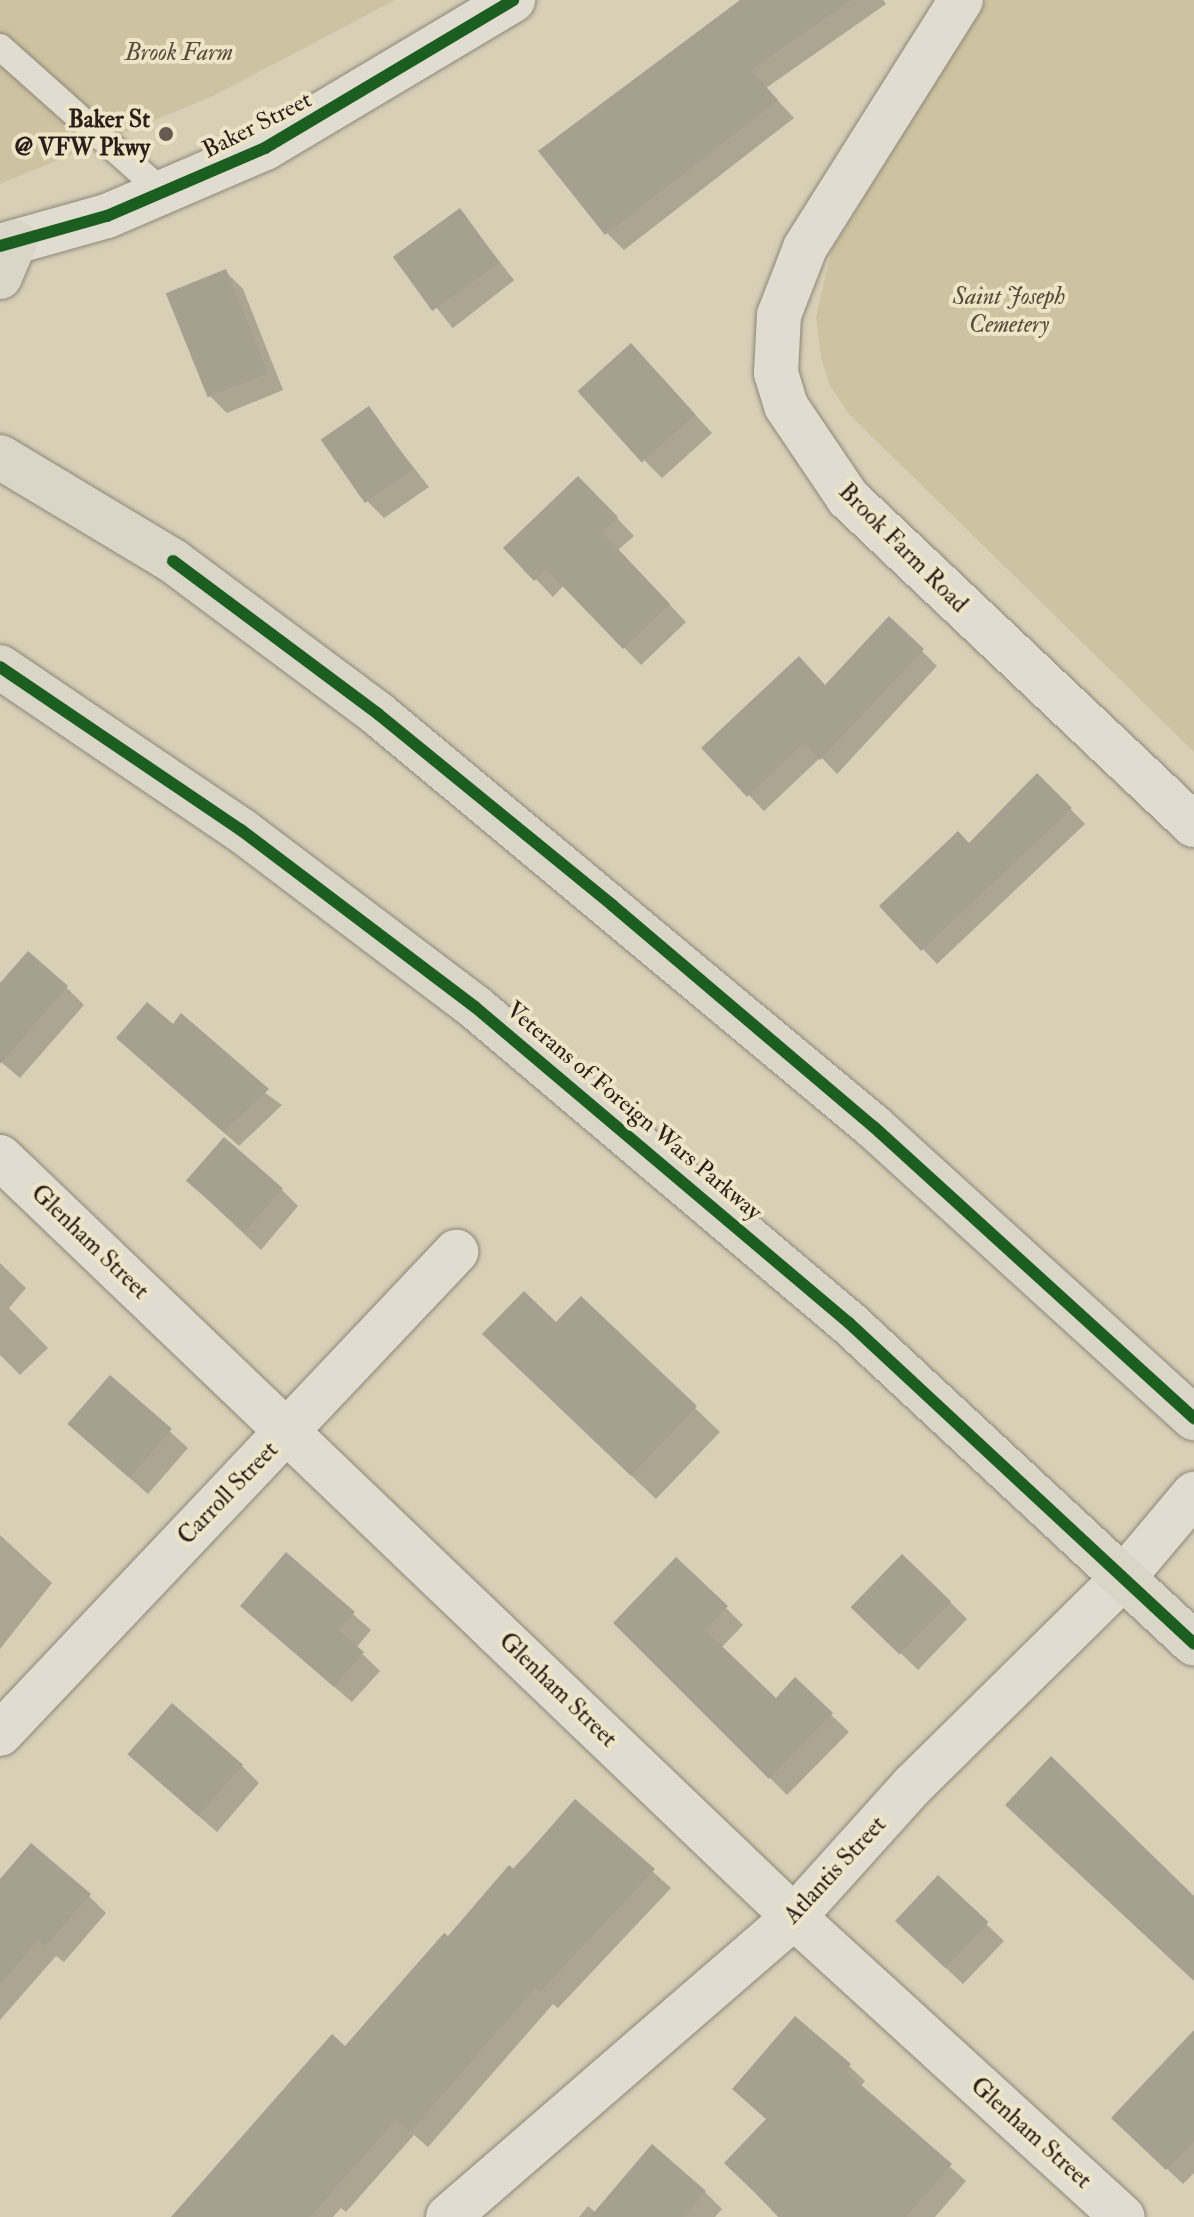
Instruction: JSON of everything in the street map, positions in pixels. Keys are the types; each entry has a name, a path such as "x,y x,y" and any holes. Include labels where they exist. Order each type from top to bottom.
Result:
{"highway":[{"path":"0,433 16,466 229,600 452,773 874,1127 1194,1418"},
{"name":"Veterans of Foreign Wars Parkway","path":"0,667 185,790 475,1007 818,1295 1194,1644"}],"street":[{"name":"Baker Street","path":"5,255 164,193 312,124 513,0"},
{"name":"Brook Farm Road","path":"961,0 805,248 779,315 776,373 797,425 848,498 1194,825"},
{"name":"Glenham Street","path":"0,1157 794,1917 1123,2217"},
{"name":"Carroll Street","path":"0,1734 456,1252"},
{"name":"Atlantis Street","path":"448,2217 794,1917 912,1786 1124,1577 1194,1494"}],"lane":[{"path":"0,47 164,193"}],"green space":[{"name":"Brook Farm","path":"0,0 395,0 215,95 0,184"},
{"name":"Saint Joseph Cemetery","path":"987,0 1194,0 1194,752 849,414 830,386 821,357 816,317 832,249"}],"building":[{"path":"740,0 851,0 751,70 778,100 605,235 538,151"},
{"path":"460,208 499,262 432,311 393,257"},
{"path":"226,269 268,373 208,397 166,293"},
{"path":"631,343 695,414 642,463 577,391"},
{"path":"369,406 413,469 365,503 321,440"},
{"path":"578,476 618,517 602,532 670,604 623,649 546,569 534,581 503,548"},
{"path":"889,616 924,649 820,760 804,743 747,797 701,748 799,656 825,685"},
{"path":"1037,773 1072,808 921,951 879,906 958,831 969,843"},
{"path":"28,951 68,986 0,1064 0,983"},
{"path":"147,1002 173,1024 181,1013 269,1089 223,1132 116,1038"},
{"path":"224,1137 283,1188 245,1232 186,1181"},
{"path":"524,1291 556,1322 581,1296 697,1406 631,1476 482,1334"},
{"path":"110,1375 172,1429 129,1478 67,1424"},
{"path":"286,1552 355,1612 339,1631 364,1652 334,1687 240,1606"},
{"path":"902,1554 951,1601 900,1654 851,1607"},
{"path":"676,1557 728,1606 705,1630 776,1698 795,1677 833,1713 769,1779 613,1623"},
{"path":"172,1703 243,1765 198,1816 127,1754"},
{"path":"1051,1756 1194,1896 1194,1981 1005,1805"},
{"path":"575,1799 655,1869 540,1992 535,1988 410,2132 396,2119 310,2217 171,2217 332,2034 345,2046 444,1933 448,1936 509,1865 514,1869"},
{"path":"31,1843 91,1894 45,1946 38,1940 0,1984 0,1879"},
{"path":"938,1875 988,1922 945,1968 895,1921"},
{"path":"795,2016 851,2064 845,2071 952,2164 906,2217 780,2217 724,2163 766,2119 732,2089"},
{"path":"1194,2030 1194,2141 1166,2170 1111,2118"},
{"path":"652,2144 706,2191 684,2217 590,2217"}],"cycle path":[{"path":"0,246 107,216 265,148 513,0"},
{"path":"173,561 378,714 612,905 874,1127 1194,1418"},
{"path":"0,667 241,830 475,1007 849,1323 1194,1644"}],"place":[{"name":"Baker St @ VFW Pkwy","path":"166,134"}]}
